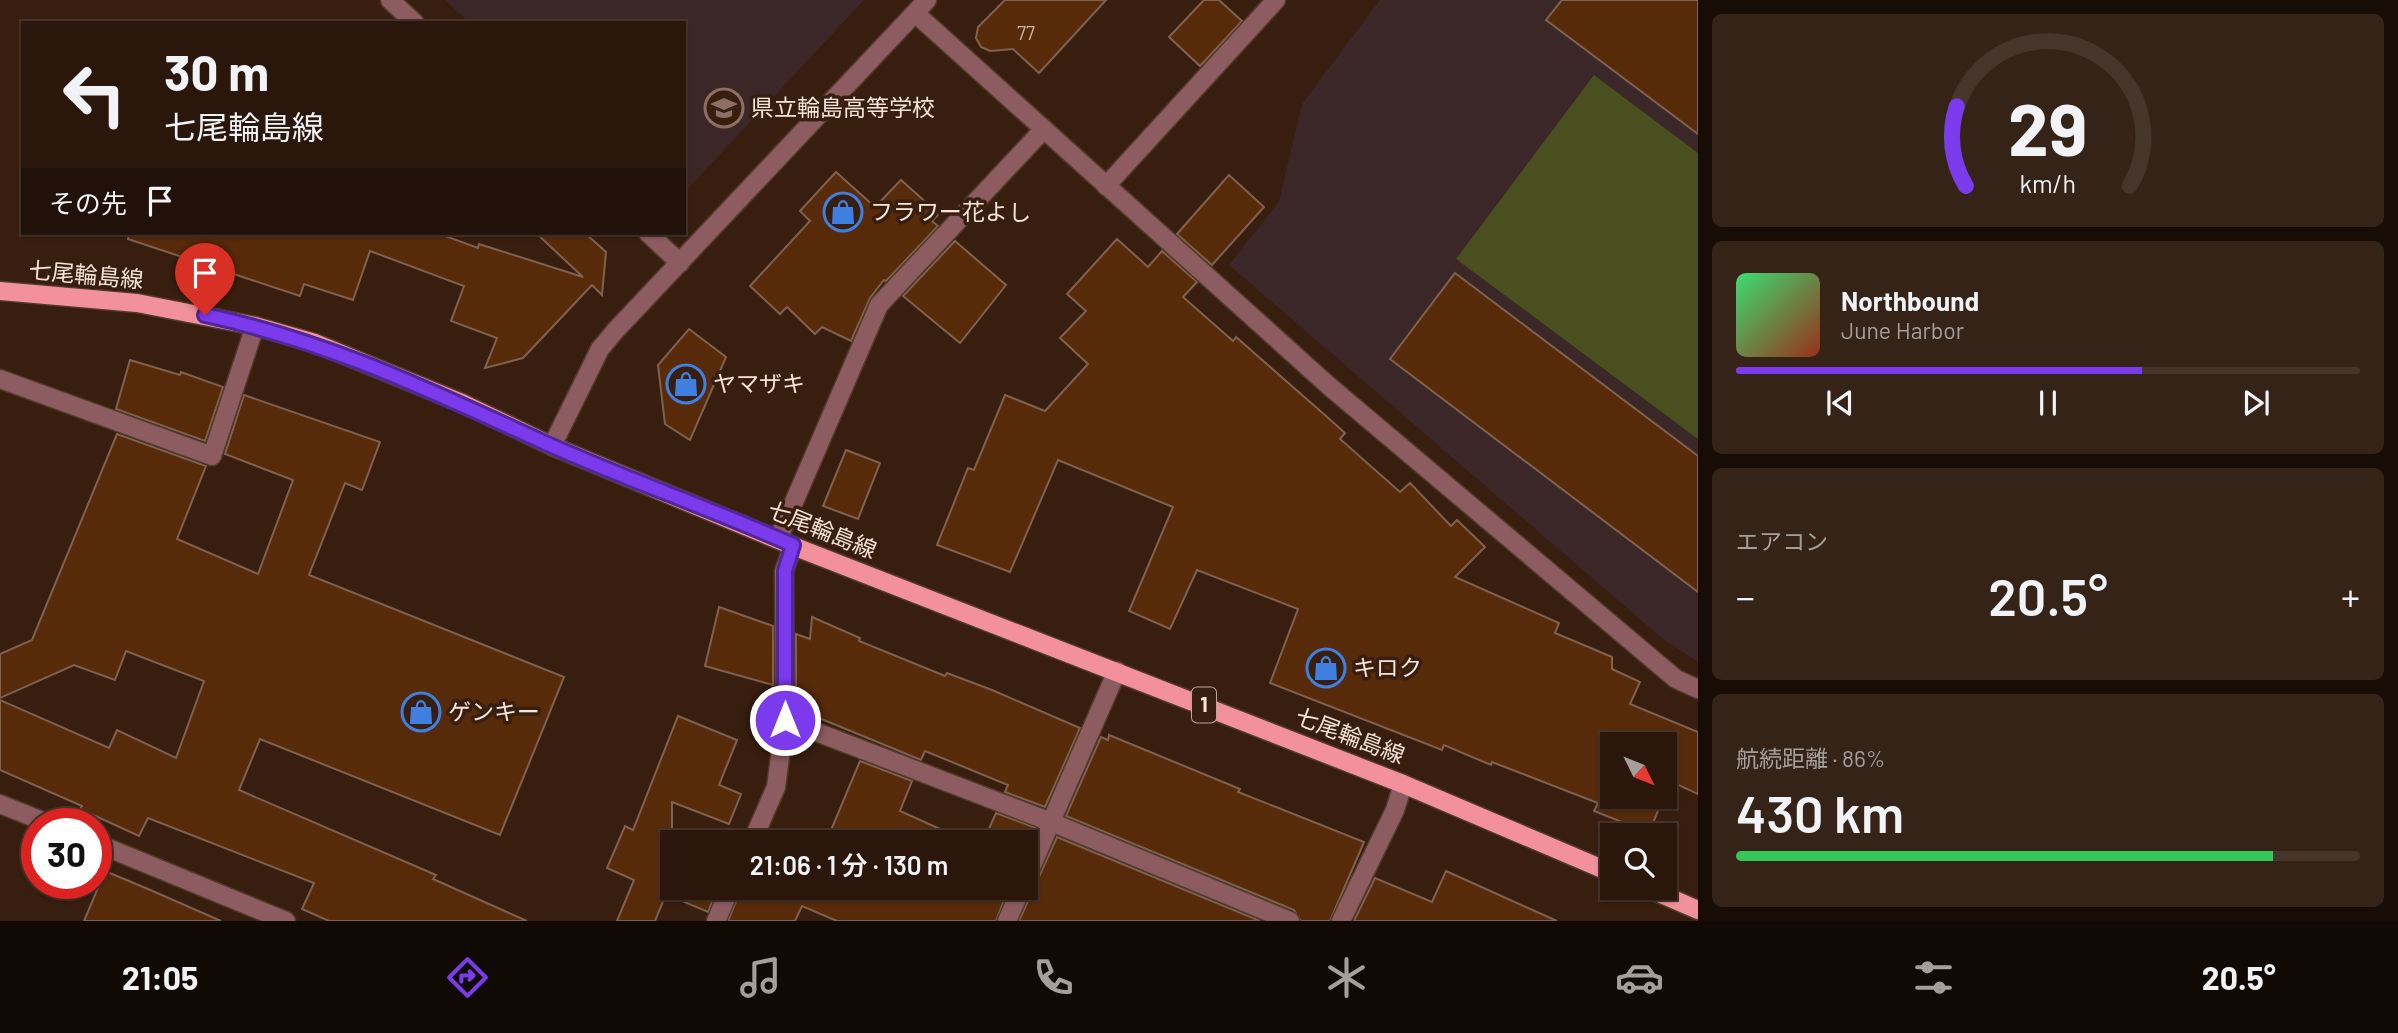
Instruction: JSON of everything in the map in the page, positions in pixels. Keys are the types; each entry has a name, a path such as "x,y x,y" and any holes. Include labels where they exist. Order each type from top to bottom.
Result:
{"main road":[{"name":"七尾輪島線","path":"0,291 137,303 255,326 315,343 474,408 552,446 786,542 1403,783 1600,868"},
{"path":"1675,900 1698,910"}],"street":[{"path":"390,0 413,21"},
{"path":"1106,186 1276,0"},
{"path":"552,446 600,349 921,6 1043,130 1339,395 1676,679 1698,689"},
{"path":"757,830 776,787 785,720 786,542 878,305 1043,130"},
{"path":"650,235 680,263"},
{"path":"0,379 212,456 255,326"},
{"path":"1038,851 1117,671"},
{"path":"785,720 1051,822 1290,921"},
{"path":"1341,921 1395,810 1403,783"},
{"path":"0,804 21,812"},
{"path":"112,850 286,921"},
{"path":"716,921 726,900"},
{"path":"1007,921 1016,900"}],"shaded area":[{"name":"県立輪島高等学校","path":"445,0 864,0 686,191 686,21 468,21"},
{"path":"1380,0 1698,0 1698,662 1663,639 1229,265 1279,202 1302,104"}],"green space":[{"path":"1594,75 1698,153 1698,439 1456,259"}],"building":[{"path":"1005,0 1106,0 1039,73 1013,49 990,51 981,47 976,38 978,27"},
{"path":"1204,0 1219,0 1242,21 1200,66 1169,37"},
{"path":"1562,0 1698,0 1698,134 1546,20"},
{"path":"836,172 875,207 901,180 939,214 932,221 938,226 886,281 884,280 870,298 851,341 822,327 815,334 787,307 780,314 750,286 810,221 800,211"},
{"path":"1229,175 1264,207 1212,265 1177,234"},
{"path":"129,235 442,235 478,248 479,244 583,277 538,235 587,235 606,252 602,295 592,285 523,358 485,368 497,338 451,321 464,286 370,251 353,300 304,284 300,296 128,239"},
{"path":"1117,239 1148,267 1162,251 1197,282 1183,297 1233,341 1236,337 1345,433 1340,439 1400,492 1410,483 1451,526 1457,520 1485,547 1455,577 1559,623 1555,633 1612,657 1612,669 1640,682 1630,704 1698,732 1698,794 1677,784 1677,732 1600,732 1600,809 1659,809 1653,823 1624,823 1594,811 1598,803 1492,762 1491,765 1444,745 1442,750 1270,683 1298,609 1197,570 1170,629 1129,611 1173,507 1058,460 1010,572 937,545 968,468 974,470 1005,395 1045,411 1088,364 1060,338 1086,311 1067,294"},
{"path":"955,241 1006,285 960,343 903,296"},
{"path":"1455,273 1698,456 1698,592 1390,359"},
{"path":"689,329 726,357 690,440 665,424 658,365"},
{"path":"130,360 180,375 181,372 223,387 205,441 116,409"},
{"path":"244,395 380,442 362,490 345,483 309,575 564,677 500,835 260,739 239,790 436,875 433,879 527,921 329,921 302,909 314,883 148,818 139,836 112,824 112,808 81,808 82,806 0,770 0,700 109,748 117,730 176,758 204,681 126,651 115,680 74,665 0,698 0,654 32,640 117,434 206,466 177,539 258,574 293,480 225,454"},
{"path":"846,450 880,463 858,519 823,506"},
{"path":"719,607 773,626 773,685 705,666"},
{"path":"812,617 860,638 859,641 945,676 947,673 992,690 1080,728 1045,807 1005,792 1008,785 925,751 921,760 802,711 804,694 796,692 796,634 810,639"},
{"path":"678,716 737,740 719,785 741,794 729,824 672,802 672,830 660,830 660,900 664,900 655,921 617,921 634,880 607,868 625,826 633,830"},
{"path":"1109,735 1240,789 1238,792 1364,842 1330,921 1301,921 1294,910 1066,816 1101,737 1108,740"},
{"path":"860,761 912,781 900,811 942,830 831,830"},
{"path":"996,813 1036,828 1035,830 988,830"},
{"path":"1057,837 1260,921 1019,921 1028,900 1038,900 1038,879"},
{"path":"1446,871 1557,921 1354,921 1375,878 1432,902"},
{"path":"112,874 221,921 84,921 93,899 112,899"},
{"path":"680,900 713,900 708,912"},
{"path":"737,900 1004,900 996,921 837,921 802,906 795,921 728,921"}],"place":[{"name":"県立輪島高等学校","path":"724,108"},
{"name":"フラワー花よし","path":"843,212"},
{"name":"ヤマザキ","path":"686,384"},
{"name":"キロク","path":"1326,668"},
{"name":"ゲンキー","path":"421,712"}],"route":[{"path":"205,315 315,343 462,403 552,446 793,545 785,571 785,720"}]}
